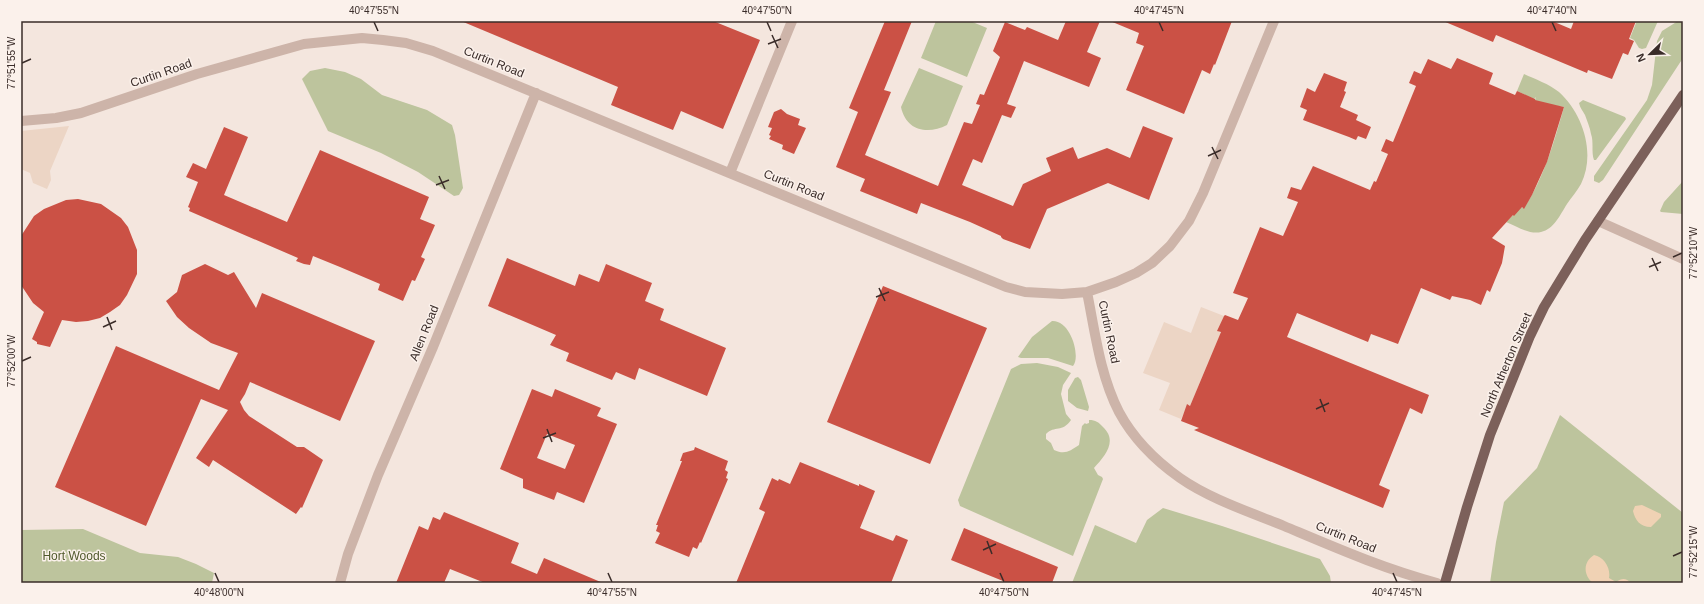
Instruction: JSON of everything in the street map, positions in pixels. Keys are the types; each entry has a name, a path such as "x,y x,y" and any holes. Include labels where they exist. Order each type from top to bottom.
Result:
{"main road":[{"name":"North Atherton Street","path":"1445,583 1490,435 1530,336 1544,307 1598,221 1683,95"}],"street":[{"path":"730,173 792,21"},
{"path":"1087,292 1125,278 1146,267 1170,246 1189,221 1203,193 1274,21"},
{"name":"Curtin Road","path":"21,121 56,118 81,113 197,74 296,46 323,41 362,38 406,43 433,52 536,93 1006,287 1025,292 1062,294 1087,292 1101,361 1112,397 1130,430 1160,463 1194,486 1256,515 1386,567 1437,583"},
{"name":"Allen Road","path":"340,583 348,554 378,475 433,347 536,93"},
{"path":"1598,221 1683,258"}],"green space":[{"path":"936,21 970,21 987,28 967,77 921,58"},
{"path":"1633,21 1658,21 1646,48 1639,48 1634,40 1630,38 1636,23"},
{"path":"1678,21 1683,21 1683,58 1603,180 1599,183 1594,181 1594,176 1647,100 1652,85 1657,41 1662,31"},
{"path":"325,68 345,72 361,79 382,95 427,110 452,125 455,135 463,188 459,195 454,196 418,172 381,153 328,131 302,79 310,71"},
{"path":"919,68 963,86 947,125 940,128 925,130 913,126 904,115 901,107"},
{"path":"1524,74 1555,89 1567,101 1575,111 1585,135 1587,147 1587,160 1581,184 1553,225 1546,230 1537,233 1523,230 1506,222 1521,207 1524,208 1531,196 1543,172 1564,107 1534,102 1536,97 1534,99 1517,91"},
{"path":"1583,100 1625,117 1626,119 1596,160 1594,160 1593,157 1590,129 1579,103"},
{"path":"1683,181 1683,214 1661,212 1660,211 1664,202"},
{"path":"1052,321 1059,322 1064,326 1073,340 1076,355 1073,366 1048,358 1018,357 1032,337"},
{"path":"1037,363 1058,367 1071,373 1063,385 1061,394 1066,414 1071,420 1062,428 1049,431 1046,434 1046,439 1051,443 1054,450 1067,452 1079,445 1082,426 1085,423 1089,423 1089,420 1095,421 1103,427 1107,432 1110,443 1106,453 1094,468 1098,475 1103,479 1073,556 960,506 958,500 1011,369 1021,364"},
{"path":"1078,377 1081,380 1089,407 1088,411 1077,408 1068,401 1068,390 1075,378"},
{"path":"1560,415 1683,513 1683,583 1490,583 1504,502 1537,468"},
{"path":"1163,508 1320,559 1330,576 1331,583 1072,583 1095,525 1136,543 1147,520"},
{"name":"Hort Woods","path":"83,529 140,553 178,557 196,564 214,573 212,583 21,583 21,530"}],"sand":[{"path":"1642,505 1661,514 1661,517 1651,527 1644,526 1635,517 1633,511 1635,506"},
{"path":"1594,555 1601,558 1608,567 1609,578 1616,582 1624,579 1631,583 1593,583 1587,576 1586,565 1590,558"}],"shaded area":[{"path":"69,126 50,171 51,180 47,189 33,183 30,173 21,169 21,131"},
{"path":"1201,307 1224,316 1218,331 1221,333 1190,406 1188,405 1181,419 1159,410 1170,383 1143,373 1164,322 1191,333"}],"building":[{"path":"461,21 713,21 760,40 723,129 681,111 673,130 611,105 618,87"},
{"path":"885,21 912,21 884,90 891,92 865,155 938,186 964,122 972,124 980,105 976,104 980,94 984,95 1000,57 993,51 1005,22 1025,30 1027,27 1058,40 1066,21 1100,21 1087,52 1101,58 1089,87 1024,61 1007,104 1016,107 1011,118 1002,115 982,163 973,159 962,185 1013,206 1023,184 1051,171 1046,158 1073,147 1078,159 1107,148 1130,158 1143,126 1173,138 1149,200 1108,183 1047,209 1030,249 1003,239 1001,236 970,222 921,203 917,214 860,191 865,179 836,167 858,112 849,108"},
{"path":"1110,21 1232,21 1215,65 1214,64 1210,74 1202,70 1184,114 1126,90 1144,46 1136,43 1139,33"},
{"path":"1443,21 1552,21 1571,29 1574,21 1636,21 1629,39 1634,41 1628,55 1623,53 1612,79 1588,70 1587,73 1496,35 1493,42"},
{"path":"1457,58 1493,73 1489,84 1515,95 1517,91 1535,100 1564,107 1547,162 1532,195 1524,209 1522,207 1514,216 1513,215 1492,238 1505,246 1502,263 1490,292 1487,290 1481,305 1470,300 1452,296 1450,300 1421,288 1398,344 1371,334 1368,342 1297,313 1287,337 1429,395 1422,414 1410,408 1379,485 1390,490 1383,508 1194,430 1199,428 1181,421 1187,404 1190,406 1221,332 1217,331 1224,316 1225,315 1238,320 1248,298 1233,293 1260,227 1283,236 1298,202 1287,198 1291,187 1301,190 1313,166 1370,190 1374,181 1376,182 1388,154 1381,151 1386,139 1393,142 1416,86 1409,83 1414,71 1421,74 1428,59 1451,69"},
{"path":"1324,73 1347,82 1344,91 1346,92 1340,107 1358,115 1356,120 1371,127 1366,139 1358,136 1356,140 1303,120 1307,110 1300,107 1307,88 1315,92"},
{"path":"781,109 787,114 800,119 798,125 806,128 794,154 782,149 783,145 769,139 772,128 768,127 774,112"},
{"path":"224,127 248,137 224,195 287,222 320,150 429,197 420,219 435,225 421,257 425,259 415,281 412,280 403,301 378,290 380,284 340,267 313,256 310,265 304,264 296,261 298,258 189,211 190,208 188,207 198,182 186,177 193,163 206,169"},
{"path":"78,199 101,204 121,218 128,227 137,250 137,274 127,295 120,305 110,312 100,318 88,321 76,322 62,320 50,347 37,344 37,342 32,339 44,312 33,303 21,285 21,236 34,216 44,209 66,200"},
{"path":"507,258 575,286 579,274 599,282 606,264 652,283 645,301 664,309 660,320 726,348 707,396 639,368 635,380 616,372 612,380 566,361 569,353 550,345 556,335 488,306"},
{"path":"205,264 228,275 234,272 256,308 262,293 375,341 340,421 250,382 240,402 249,416 297,447 304,447 323,460 302,508 301,507 296,514 213,460 209,467 196,458 228,410 201,399 146,526 55,487 116,346 219,390 238,353 211,343 189,328 177,317 166,301 177,292 182,275"},
{"path":"883,286 987,328 930,464 827,422"},
{"path":"532,389 552,397 555,389 601,408 597,416 617,424 584,503 557,492 554,500 523,488 523,479 500,469","holes":["547,434 575,445 565,469 537,458"]},
{"path":"695,447 728,461 725,470 728,472 726,478 728,479 701,543 700,542 697,549 693,547 689,557 655,543 660,533 656,531 658,525 656,525 682,461 680,461 683,453 694,450"},
{"path":"800,462 875,491 860,528 893,541 896,535 908,540 891,583 736,583 765,512 759,509 772,478 778,481 779,479 790,484"},
{"path":"444,512 519,543 511,563 537,574 544,558 603,583 485,583 450,569 444,583 396,583 419,526 428,530 433,517 440,520"},
{"path":"964,528 1058,567 1052,583 1008,583 951,560"}]}
